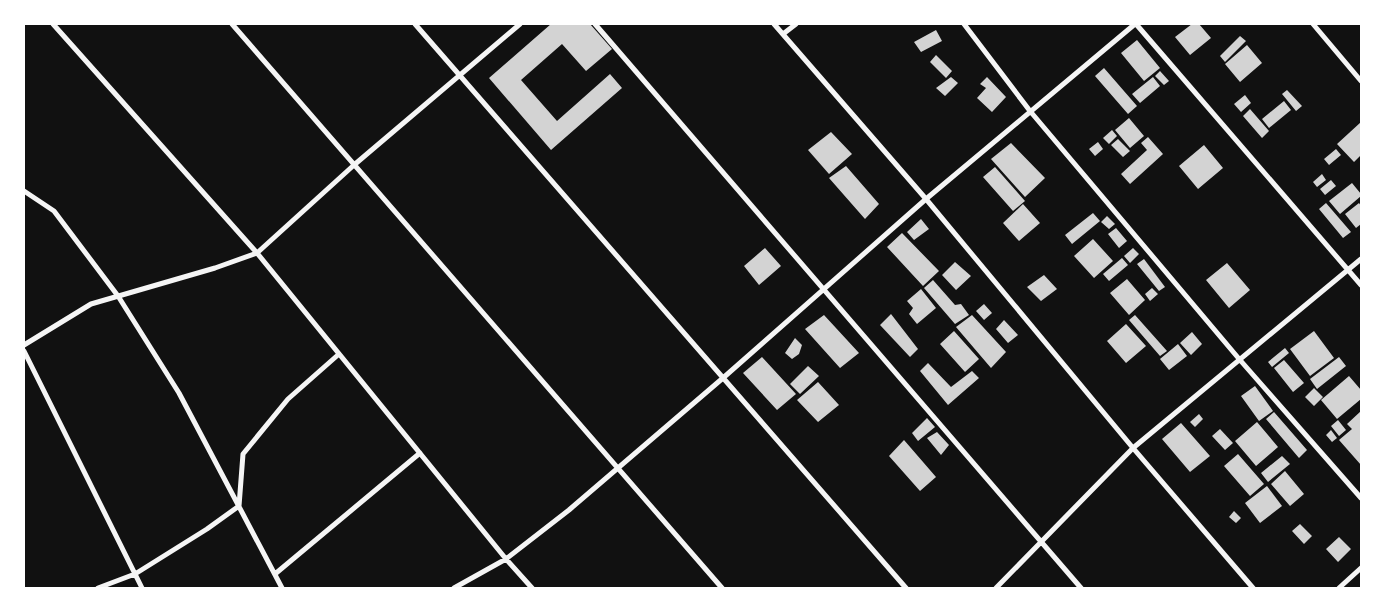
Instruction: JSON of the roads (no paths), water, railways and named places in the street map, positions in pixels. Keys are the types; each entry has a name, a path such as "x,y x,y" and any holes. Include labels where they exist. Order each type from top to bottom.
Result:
{"street":[{"path":"53,24 257,253 506,559 532,588"},
{"path":"232,24 722,588"},
{"path":"415,24 906,588"},
{"path":"24,345 91,304 216,268 257,253 354,165 520,24"},
{"path":"595,24 1081,588"},
{"path":"774,24 926,199 1133,448 1253,588"},
{"path":"783,34 796,24"},
{"path":"964,24 1030,111 1240,360 1361,498"},
{"path":"454,588 506,559 569,510 723,378 926,199 1136,24 1361,285"},
{"path":"1313,24 1361,81"},
{"path":"24,191 54,211 118,296 180,393 282,588"},
{"path":"996,588 1133,448 1361,259"},
{"path":"24,351 142,588"},
{"path":"98,588 135,574 207,529 239,506 243,454 288,399 339,354"},
{"path":"274,574 420,453"},
{"path":"1339,588 1361,568"}]}
